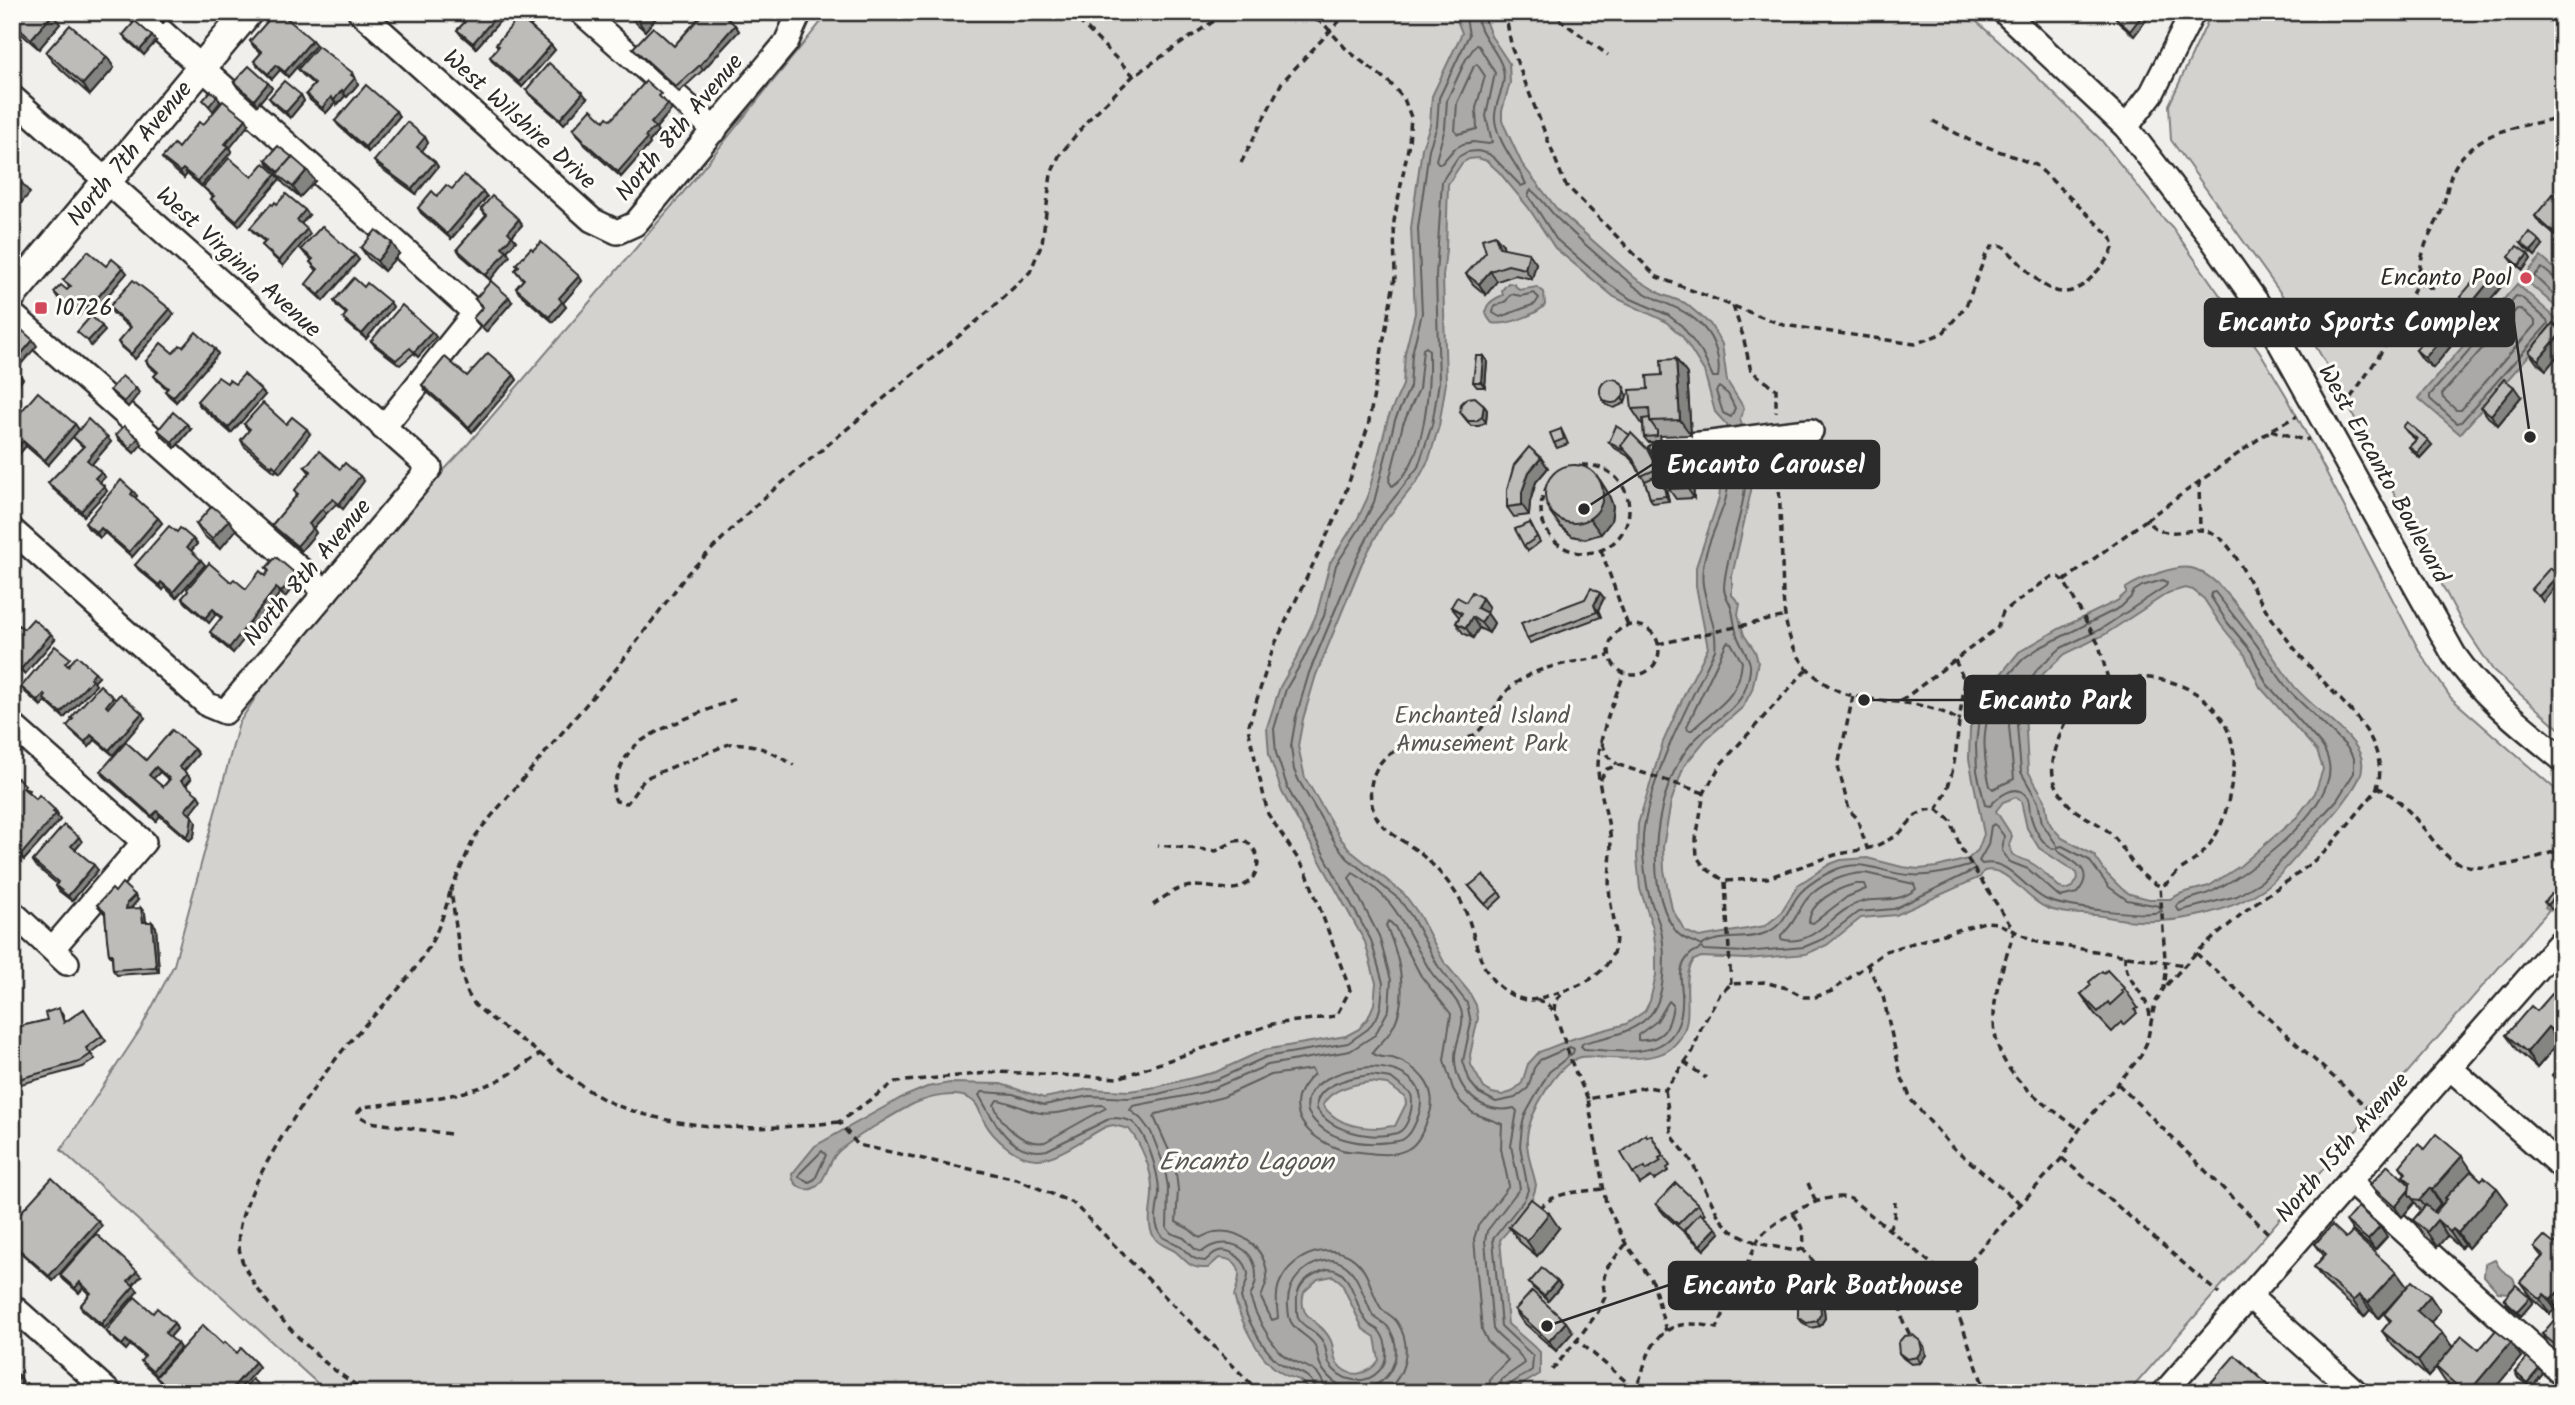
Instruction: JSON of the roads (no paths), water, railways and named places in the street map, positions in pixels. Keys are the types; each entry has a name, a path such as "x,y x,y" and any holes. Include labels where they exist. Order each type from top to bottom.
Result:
{"main road":[{"name":"North 7th Avenue","path":"12,295 248,12"}],"street":[{"path":"141,12 475,313 383,428"},
{"name":"West Wilshire Drive","path":"360,12 592,220 617,232"},
{"path":"581,12 715,130"},
{"name":"West Encanto Boulevard","path":"2004,12 2126,127 2209,235 2260,307 2454,655 2470,678 2488,696 2563,760"},
{"path":"2126,127 2152,93 2193,12"},
{"name":"North 8th Avenue","path":"617,232 635,224 715,130 786,43 797,14"},
{"name":"West Virginia Avenue","path":"12,97 430,468"},
{"path":"12,314 326,592"},
{"path":"1665,446 1698,446 1771,434 1811,431"},
{"name":"North 8th Avenue","path":"12,530 208,705 225,712 430,468"},
{"path":"12,725 144,842 60,956 12,912"},
{"name":"North 15th Avenue","path":"2164,1393 2393,1130 2559,952"},
{"path":"2450,1068 2563,1168"},
{"path":"2348,1181 2563,1374"},
{"path":"2249,1296 2357,1393"},
{"path":"12,1306 110,1393"}],"water":[{"name":"Encanto Lagoon","path":"1458,12 1482,12 1491,36 1509,63 1510,83 1502,121 1522,164 1557,209 1635,278 1661,294 1685,303 1710,324 1722,344 1727,381 1744,408 1740,418 1751,463 1751,491 1732,576 1732,595 1740,604 1738,614 1744,635 1755,651 1758,662 1752,690 1743,707 1706,739 1684,766 1671,802 1663,847 1664,870 1672,909 1685,931 1699,937 1765,926 1780,914 1798,885 1841,860 1867,858 1919,869 1968,859 1978,850 1984,834 1969,759 1970,729 1977,703 2019,652 2117,601 2132,584 2167,571 2191,568 2205,574 2234,601 2294,686 2355,745 2362,760 2362,767 2356,785 2340,807 2283,872 2252,896 2221,910 2188,918 2155,921 2065,913 2037,903 2008,877 1992,870 1984,871 1980,877 1896,915 1861,918 1827,945 1806,954 1746,959 1701,957 1694,960 1687,981 1685,1028 1680,1039 1670,1049 1649,1057 1623,1059 1584,1056 1572,1061 1545,1091 1532,1116 1527,1144 1536,1185 1534,1193 1522,1215 1500,1240 1508,1324 1540,1352 1540,1374 1508,1393 1311,1393 1299,1380 1285,1375 1272,1365 1251,1338 1234,1296 1239,1271 1234,1262 1219,1258 1208,1268 1197,1267 1189,1264 1154,1237 1150,1226 1152,1181 1142,1149 1129,1129 1113,1125 1105,1127 1054,1155 1030,1158 1014,1152 1000,1141 988,1128 973,1101 964,1096 942,1096 913,1104 851,1141 837,1153 814,1188 799,1187 792,1174 815,1146 901,1098 927,1087 950,1083 1001,1084 1044,1098 1088,1089 1129,1091 1156,1087 1216,1072 1264,1050 1346,1036 1359,1029 1368,1018 1374,1004 1376,983 1365,942 1282,792 1269,755 1267,727 1280,687 1317,613 1330,563 1367,499 1388,418 1403,385 1405,353 1415,313 1411,228 1422,148 1430,125 1432,96 1462,33","holes":["1469,159 1487,161 1499,172 1528,207 1555,248 1614,297 1665,321 1682,336 1704,371 1715,412 1727,425 1731,440 1724,462 1719,498 1696,567 1696,586 1708,648 1663,742 1638,824 1640,889 1653,928 1656,950 1656,975 1650,1001 1645,1011 1626,1024 1575,1038 1539,1052 1528,1064 1522,1083 1512,1092 1502,1095 1484,1088 1471,1065 1470,1055 1478,1018 1476,1005 1469,992 1444,962 1418,913 1404,894 1352,852 1341,839 1305,778 1298,746 1316,675 1362,563 1382,525 1418,480 1429,459 1439,426 1446,383 1443,276 1448,184 1462,163","2185,588 2193,590 2204,599 2245,655 2260,687 2317,751 2323,769 2315,793 2297,817 2240,866 2209,886 2170,899 2149,899 2122,889 2094,855 2062,838 2052,827 2048,820 2045,800 2028,771 2025,711 2034,686 2065,654 2104,635 2168,593","2016,797 2021,801 2027,828 2039,848 2077,873 2078,878 2073,887 2064,890 2030,862 2012,854 2009,845 2012,836 1996,811 2003,802","1357,1084 1387,1084 1405,1097 1406,1104 1395,1126 1370,1128 1347,1124 1334,1117 1323,1105 1337,1091","1333,1276 1341,1282 1363,1329 1375,1337 1379,1360 1375,1365 1359,1374 1347,1372 1337,1363 1327,1334 1304,1309 1304,1292 1318,1279"]},
{"path":"2541,257 2563,276 2563,313 2523,278"},
{"path":"1508,283 1514,284 1519,290 1537,287 1544,292 1545,305 1520,319 1492,323 1486,314 1487,306 1503,295 1502,290"},
{"path":"2517,284 2559,321 2460,434 2418,398"},
{"path":"2495,1260 2502,1271 2514,1279 2515,1286 2508,1293 2498,1292 2484,1276 2485,1264"}],"place":[{"name":"Encanto Pool","path":"2526,278"},
{"name":"10726","path":"41,308"},
{"name":"Encanto Sports Complex","path":"2530,437"},
{"name":"Encanto Carousel","path":"1584,509"},
{"name":"Encanto Park","path":"1864,700"},
{"name":"Encanto Park Boathouse","path":"1547,1326"}],"park label":[{"name":"Enchanted Island Amusement Park","path":"1482,730"}]}
